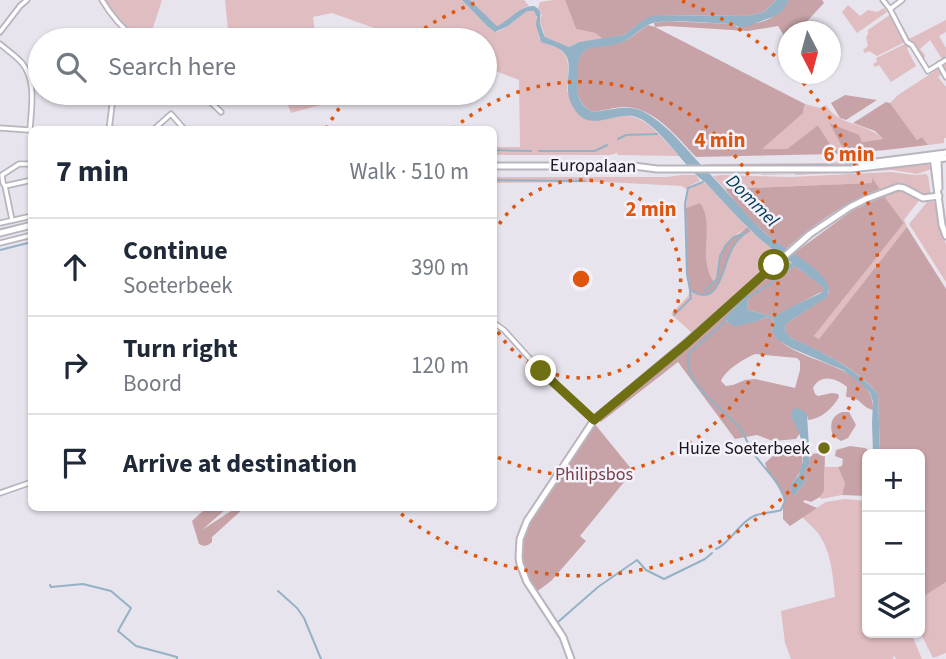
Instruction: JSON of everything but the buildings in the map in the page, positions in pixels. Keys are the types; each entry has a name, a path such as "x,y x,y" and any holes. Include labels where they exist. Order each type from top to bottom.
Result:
{"street":[{"path":"0,32 27,0"},
{"path":"102,0 121,28"},
{"path":"883,0 907,42 912,45 928,71 946,60"},
{"path":"890,9 902,0"},
{"path":"0,44 23,63 28,74"},
{"path":"939,64 946,77"},
{"path":"31,126 32,105"},
{"path":"109,126 112,105"},
{"path":"214,105 221,112"},
{"path":"158,126 171,114 182,126"},
{"path":"0,128 28,130"},
{"name":"Europalaan","path":"497,166 634,166 657,170 851,169 946,155"},
{"path":"935,158 942,225 946,236"},
{"path":"12,220 2,176 19,164 28,162"},
{"path":"3,184 28,181"},
{"path":"571,659 563,637 527,582 519,558 520,539 527,521 594,420 686,344 810,234 850,207 898,187 923,198 939,194"},
{"path":"0,223 28,217"},
{"path":"0,233 28,226"},
{"path":"0,243 28,236"},
{"path":"497,325 594,420"},
{"path":"0,493 28,483"}],"shaded area":[{"path":"105,0 162,0 153,28 125,28"},
{"path":"225,0 462,0 490,28 374,28 332,13 313,17 314,28 228,28"},
{"path":"470,0 524,0 529,6 497,26"},
{"path":"565,0 576,29 595,33 603,39 579,42 569,47 545,37 540,21 542,15 538,8 540,2"},
{"path":"848,5 860,16 868,10 877,12 884,8 887,12 857,33 842,12"},
{"path":"527,11 534,11 539,38 559,49 566,57 567,91 595,121 619,116 640,119 680,156 617,153 497,155 497,147 520,147 519,80 497,72 497,32"},
{"path":"891,14 905,42 877,56 869,51 865,53 863,50 868,46 868,30"},
{"path":"946,20 946,32 939,36 946,48 946,56 942,59 930,40 920,49 925,55 924,61 915,44 908,40 901,28 903,26 911,38"},
{"path":"907,43 911,45 907,49 916,66 891,82 879,65 875,67 873,64 877,62 876,58"},
{"path":"946,64 946,70 938,77 946,87 946,138 944,143 928,145 922,137 917,140 890,103"},
{"path":"805,104 820,108 826,105 838,117 883,139 862,142 829,124 844,148 833,149 818,125 787,149 760,149 804,111"},
{"path":"288,105 320,105 291,113"},
{"path":"939,153 840,166 705,168 705,164 829,163"},
{"path":"926,163 932,169 917,174 893,170 856,172"},
{"path":"795,172 855,172 795,175"},
{"path":"891,172 926,174 931,195 925,196 900,184 880,189 873,180 873,183 725,189 713,176 791,177"},
{"path":"696,175 700,181 686,189 682,186 605,182 497,183 497,177"},
{"path":"706,183 747,227 730,243 714,283 705,265 706,244 700,203 686,208 688,188"},
{"path":"902,190 920,199 904,220 907,227 819,339 814,336 904,223 884,196"},
{"path":"928,201 935,202 946,245 946,282 909,224"},
{"path":"750,230 779,255 692,333 671,314 688,296 690,290 700,295 715,289 733,246"},
{"path":"825,467 838,467 845,483 842,495 821,499"},
{"path":"845,499 862,501 862,638 913,638 922,659 896,659 894,655 893,659 791,659 785,643 781,611 835,597 829,555 818,533 802,517 826,502"},
{"path":"946,582 946,653 933,658 923,638 925,596"}],"green space":[{"path":"565,0 776,0 764,12 747,16 657,15 641,22 624,35 603,39 595,33 576,29"},
{"path":"789,0 822,0 824,3 807,21 778,21 778,26 748,31 655,27 654,23 666,21 732,24 737,27 773,17"},
{"path":"648,25 805,104 803,113 762,149 787,149 818,125 833,149 843,148 829,123 859,135 862,142 883,139 875,131 853,123 886,102 890,103 917,140 922,137 928,145 837,154 696,157 665,125 646,112 625,107 592,112 587,109 579,98 576,84 576,70 583,52 595,46 624,42"},
{"path":"845,95 877,100 846,120 840,118 831,103"},
{"path":"872,178 880,189 830,215 786,249 753,222 725,189 872,183"},
{"path":"884,196 904,223 814,336 819,339 907,227 946,289 946,582 925,596 925,449 880,449 878,394 859,375 791,338 785,332 786,324 826,297 829,291 811,266 792,252 853,210"},
{"path":"700,203 706,222 706,262 714,282 724,249 747,227 750,230 733,246 714,289 708,294 700,295 690,290 687,274 686,208"},
{"path":"785,259 792,264 782,271 783,274 795,266 821,285 823,291 774,317 748,310 747,296 725,319 726,322 751,322 765,317 774,319 772,330 783,343 838,368 863,385 871,396 873,410 856,399 846,397 847,387 843,384 834,379 824,379 813,388 815,394 818,396 832,393 838,394 839,397 830,409 817,418 808,420 807,415 791,416 800,433 796,439 773,441 757,435 735,439 678,362 601,422 597,419 675,357","holes":["755,354 797,358 800,361 800,370 795,388 755,379 726,386 721,381 731,369"]},
{"path":"842,412 849,412 856,425 848,438 841,441 833,436 831,425 833,418"},
{"name":"Philipsbos","path":"594,423 633,471 580,536 586,541 551,581 535,593 520,558 527,521"},
{"path":"850,446 867,449 862,449 862,496 842,495 845,483 838,467 842,466 843,459 835,456 836,450"},
{"path":"786,449 802,454 801,470 792,483 795,495 807,479 803,475 810,464 810,454 825,455 824,491 811,502 803,502 817,508 790,526 783,519 783,493 765,463 776,453"},
{"path":"203,511 224,511 202,530 231,511 241,511 212,537 212,542 204,546 199,544 192,521"}],"water":[{"path":"462,0 470,0 497,26 523,8 534,6 540,11 540,23 545,37 569,47 579,42 624,35 646,18 657,15 747,16 764,12 776,0 789,0 777,15 746,27 732,24 657,22 646,26 623,42 590,48 581,57 578,66 578,94 584,106 592,112 631,108 654,118 680,141 765,233 801,258 825,280 829,288 827,297 786,324 785,331 791,338 848,368 878,394 880,449 873,449 873,402 863,385 843,370 791,348 777,339 772,330 774,319 765,317 735,327 724,319 747,295 748,310 774,317 819,294 823,287 795,266 783,274 782,271 792,263 746,226 645,121 622,116 592,121 579,115 569,98 568,60 565,54 554,46 541,42 534,11 527,11 497,31 497,28 490,28"},
{"path":"795,408 803,410 807,415 810,464 804,475 807,479 795,495 792,494 792,483 799,475 803,459 800,436 791,416"}],"waterway":[{"path":"618,139 626,135 657,134"},
{"path":"539,151 595,151 607,145"},
{"path":"497,150 531,151"},
{"path":"846,164 862,161"},
{"name":"Dommel","path":"716,166 832,165"},
{"path":"497,180 585,181"},
{"path":"703,182 688,188 685,204 690,290 700,295 714,290 733,247 749,231"},
{"path":"705,291 717,279 720,256 726,245 734,237 743,234"},
{"path":"0,250 28,243"},
{"path":"747,298 783,273"},
{"path":"674,315 691,298 690,291"},
{"path":"716,549 748,519 781,510 785,501 779,487 752,451 741,430 705,394 691,374 689,353 727,320"},
{"path":"558,622 598,587 637,560 646,570 664,579 712,553"},
{"path":"50,585 83,584 111,591 131,608 118,631 136,646 177,659"},
{"path":"278,591 304,618 321,659"}],"place":[{"name":"Huize Soeterbeek","path":"824,448"}],"route":[{"path":"541,371 594,420 686,344 774,265"}]}
